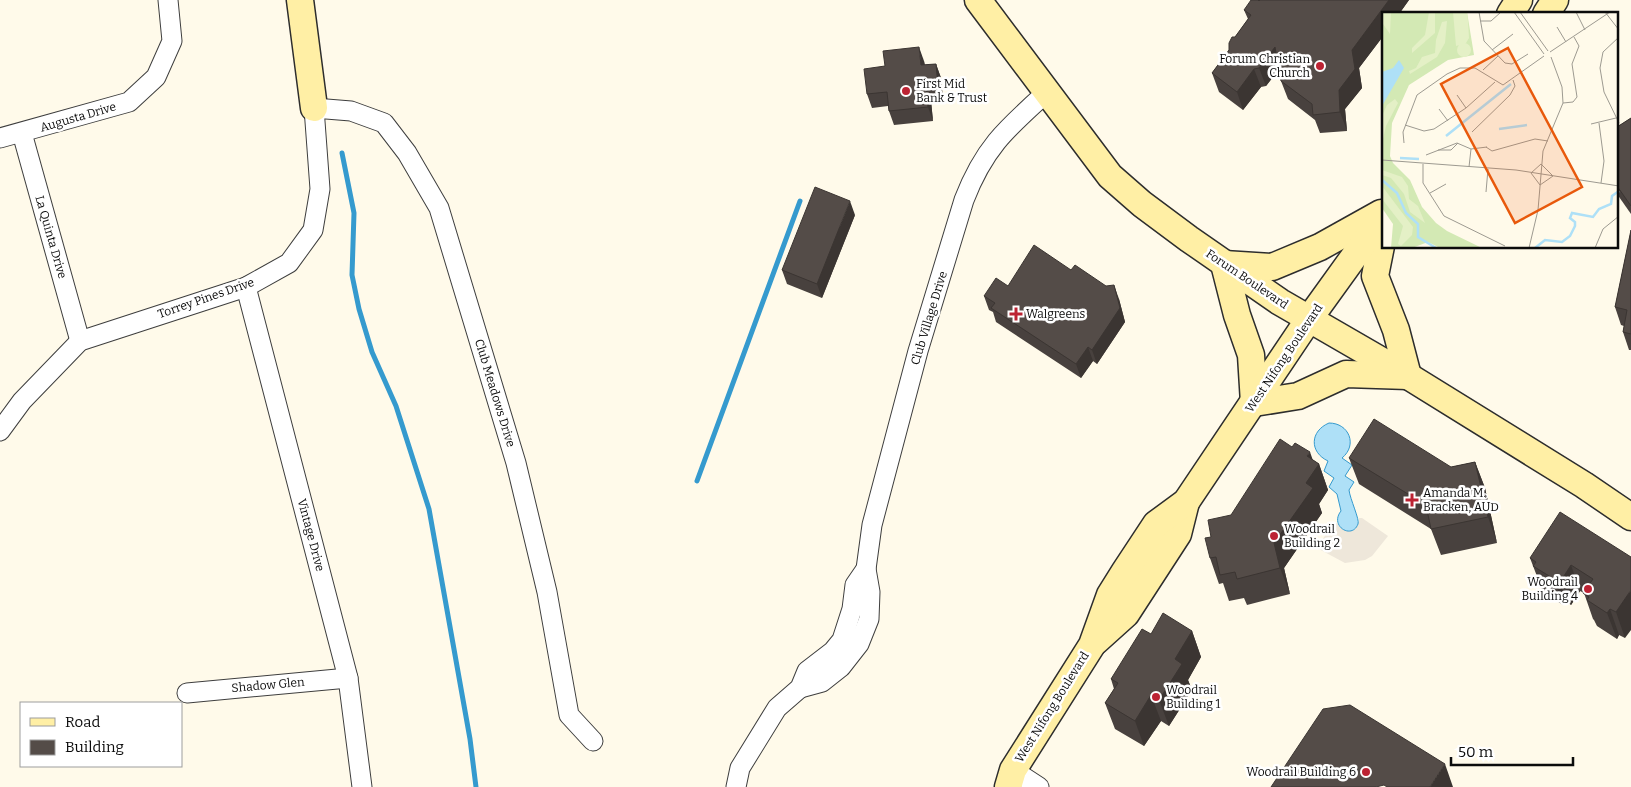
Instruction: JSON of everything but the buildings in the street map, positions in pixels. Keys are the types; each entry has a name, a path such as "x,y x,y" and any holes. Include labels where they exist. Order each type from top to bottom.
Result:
{"main road":[{"path":"300,0 314,108"},
{"name":"Forum Boulevard","path":"978,0 1110,176 1142,204 1224,264 1309,319 1408,376 1584,485 1631,517"},
{"path":"1511,12 1519,0"},
{"path":"1547,12 1556,0"},
{"path":"1382,213 1320,247 1272,267 1224,264 1237,315 1251,355 1254,403 1298,396 1346,374 1408,376 1396,330 1375,276 1382,241"},
{"name":"West Nifong Boulevard","path":"992,787 1011,779 1092,645 1110,595 1156,524 1186,502 1309,319 1382,219"}],"street":[{"name":"Augusta Drive","path":"0,138 129,102 156,77 172,41 168,0"},
{"name":"Club Village Drive","path":"736,787 740,768 777,708 800,688 822,682 841,666 859,644 868,619 870,592 866,569 878,499 918,352 964,200 973,176 991,146 1046,93"},
{"name":"Torrey Pines Drive","path":"0,431 22,401 80,341 246,287 289,263 312,230 320,189 314,108"},
{"name":"Club Meadows Drive","path":"314,108 351,111 384,124 407,153 439,208 516,463 547,592 569,715 593,741"},
{"name":"La Quinta Drive","path":"22,133 80,341"},
{"name":"Vintage Drive","path":"246,287 348,678 362,787"},
{"name":"Shadow Glen","path":"187,693 348,678"},
{"path":"1011,779 1039,787"}],"shaded area":[{"path":"1359,518 1362,518 1388,536 1372,556 1365,560 1345,563 1317,548 1332,525 1337,523 1339,526 1359,522"}],"water":[{"path":"1329,423 1342,427 1349,436 1350,447 1342,458 1352,465 1345,476 1354,482 1349,490 1358,524 1351,531 1343,529 1338,522 1341,511 1337,494 1329,487 1334,478 1324,471 1328,461 1317,452 1315,447 1315,436 1318,431"}],"waterway":[{"path":"342,153 354,213 352,275 359,309 372,352 396,406 429,509 470,739 476,787"},
{"path":"697,481 800,201"}],"place":[{"name":"Forum Christian Church","path":"1320,66"},
{"name":"First Mid Bank & Trust","path":"906,91"},
{"name":"Walgreens","path":"1016,314"},
{"name":"Amanda M. Bracken, AUD","path":"1412,500"},
{"name":"Woodrail Building 2","path":"1274,536"},
{"name":"Woodrail Building 4","path":"1588,589"},
{"name":"Woodrail Building 1","path":"1156,697"},
{"name":"Woodrail Building 6","path":"1366,772"}]}
